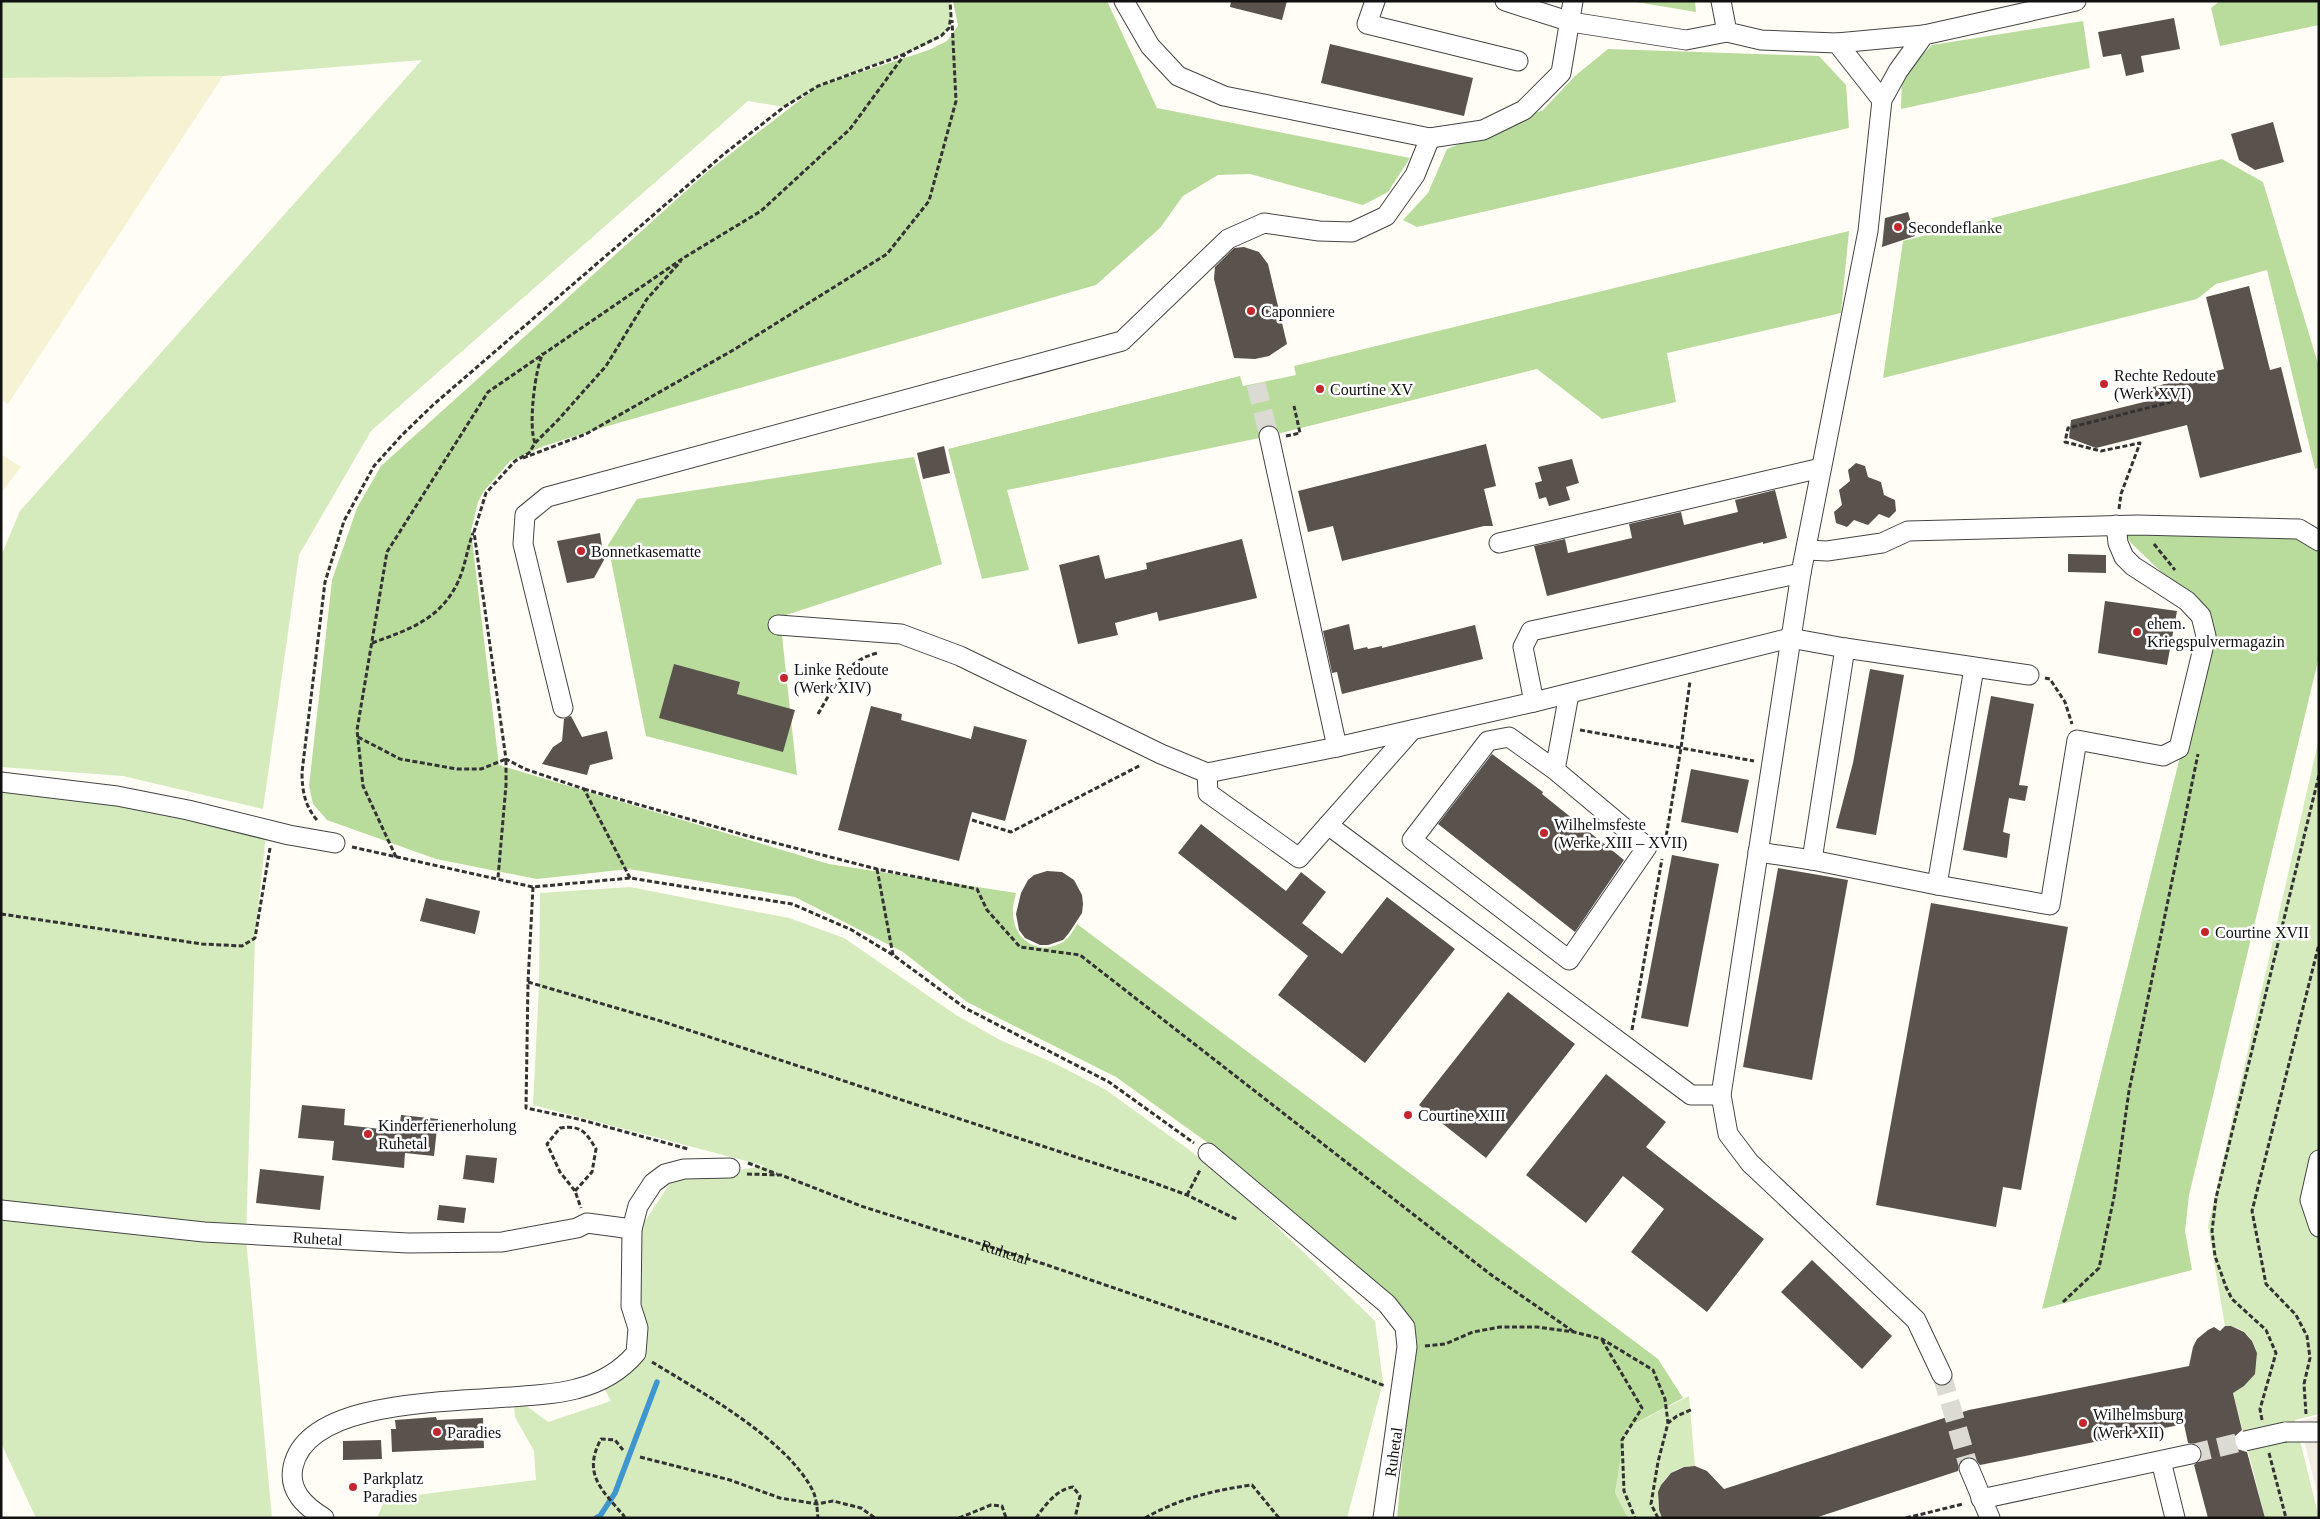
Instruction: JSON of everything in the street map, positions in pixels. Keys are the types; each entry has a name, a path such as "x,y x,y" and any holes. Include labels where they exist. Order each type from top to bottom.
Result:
{"street":[{"path":"1124,1 1150,46 1178,76 1224,96 1430,138 1483,130 1524,110 1561,74 1573,1"},
{"path":"1375,1 1368,24 1518,61"},
{"path":"1505,1 1571,22 1686,40 1727,32 1761,40 1837,43 1924,35 2046,4 2076,1"},
{"path":"1721,1 1727,32"},
{"path":"1924,35 1898,71 1882,100 1868,230 1801,573 1721,1094 1728,1134 1750,1164 1916,1320 1942,1375"},
{"path":"1837,43 1882,100"},
{"path":"563,708 523,544 525,515 547,497 1122,341 1228,239 1264,223 1352,232 1386,216 1415,176 1430,138"},
{"path":"1269,438 1337,747"},
{"path":"1499,543 1821,468"},
{"path":"1807,550 1827,551 1882,543 1908,531 2116,525 2298,529 2319,541"},
{"path":"1758,852 1812,860 2050,905 2077,740 2163,756 2179,748 2206,636 2201,616 2187,601 2133,566 2124,557 2118,543 2116,525"},
{"path":"1534,702 1523,647 1532,631 1801,573"},
{"path":"778,625 901,634 960,656 1040,697 1161,754 1207,773 1337,747 1569,694 1790,638 2029,675"},
{"path":"1812,860 1846,648"},
{"path":"1937,885 1974,668"},
{"path":"1555,770 1569,694"},
{"path":"1207,773 1208,793 1299,858 1412,730"},
{"path":"1509,737 1555,770 1647,847 1568,960 1412,840 1488,742 1509,737"},
{"path":"1,782 117,796 188,810 273,832 335,843"},
{"path":"1328,825 1691,1094 1721,1094"},
{"name":"Ruhetal","path":"1208,1153 1387,1304 1405,1327 1407,1347 1383,1518"},
{"path":"2319,1160 2310,1200 2319,1227"},
{"path":"324,1518 298,1496 292,1484 295,1458 301,1447 311,1436 328,1426 370,1410 400,1405 516,1398 575,1390 600,1381 620,1370 636,1353 638,1328 631,1306 632,1229 638,1206 644,1195 653,1183 665,1174 684,1169 736,1165"},
{"name":"Ruhetal","path":"1,1210 204,1232 291,1235 408,1243 502,1242 577,1228 587,1223 632,1229"},
{"path":"2244,1441 2312,1426"},
{"path":"1981,1500 2191,1454"},
{"path":"2160,1461 2175,1518"},
{"path":"1969,1468 1990,1518"}],"path":[{"path":"515,462 586,434 735,349 887,254 929,201 956,101 950,1"},
{"path":"952,16 948,28 941,36 905,54 818,86 784,108 724,154 433,406 402,435 374,466 344,521 325,582 302,772 302,788 306,803 314,817 335,843 533,887 630,878 792,904 850,929 893,955 965,1008 1109,1082 1208,1153"},
{"path":"396,857 363,786 357,737 387,552 488,392 685,257 719,238 768,205 850,129 905,54"},
{"path":"371,643 404,633 438,612 457,583 486,493 515,462 528,453 606,366 647,299 685,257"},
{"path":"535,443 531,434 532,412 538,363 544,352"},
{"path":"2116,525 2121,494 2140,443 2101,451 2065,442 2068,428 2171,402"},
{"path":"1269,438 1300,433 1294,406"},
{"path":"2137,525 2181,577"},
{"path":"474,532 506,759 506,785 498,878"},
{"path":"818,714 837,680 863,656 886,651"},
{"path":"2029,675 2050,679 2065,702 2077,740"},
{"path":"1563,727 1773,765"},
{"path":"357,737 400,759 457,769 481,768 506,759 525,768 584,789 748,836 877,869 977,889 987,910 1020,947 1080,954 1490,1274 1574,1332"},
{"path":"2063,1302 2099,1268 2114,1197 2129,1091 2200,744"},
{"path":"972,820 1011,832 1161,754"},
{"path":"2263,1425 2260,1409 2276,1353 2266,1330 2232,1299 2215,1256 2212,1231 2216,1198 2319,775"},
{"path":"584,789 630,878"},
{"path":"1,914 202,944 242,946 255,938 273,832"},
{"path":"877,869 893,955"},
{"path":"533,887 528,982 526,1108 578,1119 696,1151"},
{"path":"2312,1426 2304,1384 2310,1358 2307,1336 2296,1315 2266,1284 2252,1211 2319,944"},
{"path":"528,982 664,1022 1187,1195 1238,1220"},
{"path":"572,1126 578,1119"},
{"path":"575,1192 592,1172 596,1149 586,1132 572,1126 560,1128 547,1144 560,1172 575,1192 587,1223"},
{"path":"736,1165 781,1175"},
{"name":"Ruhetal","path":"736,1165 749,1174 781,1175 861,1206 1044,1264 1270,1341 1380,1385 1392,1388 1402,1387"},
{"path":"1187,1195 1197,1176"},
{"path":"1407,1347 1445,1344 1473,1332 1500,1327 1537,1327 1574,1332 1602,1339 1653,1370 1665,1399 1668,1423 1658,1462 1651,1504 1658,1518"},
{"path":"1602,1339 1642,1408 1622,1440 1624,1491 1635,1518"},
{"path":"636,1353 722,1405 784,1452 813,1491 817,1504 818,1518"},
{"path":"1668,1423 1677,1416 1693,1409"},
{"path":"623,1518 624,1516 593,1475 594,1452 602,1439 615,1440 624,1450"},
{"path":"2268,1449 2286,1518"},
{"path":"640,1457 730,1480 780,1498 817,1504 833,1501 861,1508 875,1518"},
{"path":"1145,1518 1168,1505 1219,1489 1252,1485 1280,1518"},
{"path":"1036,1518 1047,1503 1065,1488 1073,1487 1080,1496 1074,1518"},
{"path":"1906,1518 1981,1500"},
{"path":"959,1518 991,1505 1002,1506 1006,1518"}],"shaded area":[{"path":"223,76 8,404 1,400 1,78"},
{"path":"1,454 21,467 1,493"},
{"path":"2319,1416 2319,1500 2299,1421"}],"green space":[{"path":"1,1 950,1 951,16 949,28 931,43 818,86 784,107 748,101 371,431 299,555 263,809 123,776 1,767 1,556 20,511 422,60 223,76 1,78"},
{"path":"953,1 1107,1 1157,108 1410,158 1388,192 1363,205 1250,174 1218,175 1183,196 1160,228 1096,285 601,428 544,446 510,461 484,491 478,502 471,531 499,765 829,864 1016,893 1013,908 1014,922 1021,937 1034,946 1050,947 1062,943 1077,924 1658,1359 1683,1398 1626,1428 1615,1493 1628,1518 1397,1518 1413,1348 1366,1278 1229,1158 1116,1077 967,1002 903,952 795,897 629,869 537,879 436,859 327,820 313,804 309,786 332,580 357,508 381,466 707,172 818,86 929,50 947,41 958,26"},
{"path":"1630,1 1695,1 1696,12"},
{"path":"2220,1 2319,1 2319,25 2220,46 2211,8"},
{"path":"2083,21 2090,68 1901,109 1902,75 1932,45"},
{"path":"1608,49 1819,56 1846,85 1849,128 1417,227 1403,220 1428,193 1447,149 1543,110 1575,76"},
{"path":"2222,159 2263,182 2319,367 2319,467 2315,469 2267,270 2216,284 2197,299 1883,378 1903,241"},
{"path":"1849,231 1841,313 1667,353 1676,402 1602,419 1537,369 1269,436 1007,490 1029,570 982,579 948,449 1240,376 1243,386 1296,375 1294,366"},
{"path":"914,457 942,564 780,617 797,775 646,736 608,545 637,499"},
{"path":"2125,534 2296,535 2319,549 2319,657 2189,1195 2185,1231 2192,1270 2042,1309 2210,637 2199,608 2131,543"},
{"path":"2319,738 2319,1414 2295,1420 2319,1518 2265,1518 2233,1392 2244,1385 2252,1376 2256,1365 2256,1354 2253,1343 2247,1334 2238,1328 2225,1326 2208,1226"},
{"path":"1,784 86,793 266,834 255,938 246,1239 272,1518 36,1518 1,1443"},
{"path":"630,887 789,918 844,938 956,1015 1000,1040 1056,1064 1106,1090 1221,1173 1375,1321 1383,1382 1347,1518 377,1518 385,1499 536,1480 534,1451 515,1417 514,1404 524,1404 548,1422 611,1401 603,1386 644,1327 636,1254 639,1230 673,1179 765,1166 533,1105 539,985 540,893"},
{"path":"1689,1396 1695,1466 1676,1470 1663,1482 1659,1490 1658,1499 1659,1509 1663,1518 1628,1518 1615,1494 1626,1428"}],"building":[{"path":"1231,1 1287,1 1282,20 1230,7"},
{"path":"2174,18 2180,49 2141,56 2144,72 2126,76 2121,54 2103,57 2098,32"},
{"path":"1330,44 1473,78 1464,116 1321,83"},
{"path":"2273,122 2284,162 2255,170 2239,160 2231,134"},
{"name":"Secondeflanke","path":"1908,212 1915,236 1882,247 1885,218"},
{"name":"Caponniere","path":"1244,247 1259,252 1268,264 1287,344 1269,356 1255,359 1234,358 1214,279 1215,267 1234,248"},
{"path":"2249,286 2270,370 2281,367 2302,452 2200,478 2187,425 2096,448 2069,438 2071,420 2156,399 2153,387 2224,369 2206,297"},
{"path":"1486,444 1496,486 1484,489 1493,526 1484,526 1342,561 1333,526 1308,532 1298,491"},
{"path":"944,446 950,473 923,479 917,453"},
{"path":"1572,459 1579,483 1566,487 1570,500 1549,506 1546,497 1539,499 1535,483 1542,481 1538,467"},
{"path":"1856,463 1865,466 1868,477 1881,482 1884,495 1895,500 1896,511 1889,518 1879,514 1868,525 1854,520 1847,527 1836,523 1834,512 1842,505 1839,490 1850,481 1848,470"},
{"path":"1775,490 1787,538 1763,544 1763,542 1547,596 1534,546 1565,539 1568,553 1632,538 1629,524 1681,512 1684,525 1738,512 1735,500"},
{"name":"Bonnetkasematte","path":"600,533 604,560 594,578 567,583 557,541"},
{"path":"1242,539 1257,598 1159,621 1157,612 1115,623 1118,635 1078,644 1059,565 1099,555 1105,579 1147,569 1146,563"},
{"path":"2068,554 2106,555 2106,573 2068,572"},
{"name":"ehem. Kriegspulvermagazin","path":"2105,601 2177,611 2167,665 2098,653"},
{"path":"1349,624 1354,650 1367,647 1368,649 1382,646 1382,648 1475,625 1483,659 1342,694 1337,672 1332,673 1323,631"},
{"path":"674,664 740,682 737,694 795,710 783,752 659,718"},
{"path":"1870,669 1904,675 1876,835 1836,828 1853,763"},
{"path":"1991,696 2034,704 2019,785 2028,786 2025,801 2009,798 2003,832 2010,834 2007,858 1963,850"},
{"path":"871,706 902,714 901,720 971,739 974,726 1027,740 1005,821 972,812 959,861 838,830"},
{"path":"571,716 582,737 607,731 613,759 590,765 587,775 542,764 553,747 562,741 564,719"},
{"path":"1492,754 1543,792 1542,794 1624,860 1575,932 1438,824"},
{"path":"1691,769 1749,780 1738,833 1681,822"},
{"path":"1201,824 1286,891 1301,872 1326,892 1302,923 1342,954 1387,897 1455,949 1365,1063 1278,995 1308,956 1178,853"},
{"path":"1672,855 1719,864 1688,1027 1641,1018"},
{"path":"1778,868 1848,880 1812,1080 1743,1067"},
{"path":"1047,871 1062,872 1074,880 1082,895 1083,904 1082,913 1063,940 1048,945 1040,945 1025,938 1019,930 1016,914 1021,893 1028,880 1034,875"},
{"path":"426,898 480,911 475,934 420,921"},
{"path":"1931,903 2068,927 2021,1190 2003,1187 1996,1227 1876,1205"},
{"path":"1508,992 1575,1044 1486,1158 1419,1105"},
{"path":"1606,1074 1666,1122 1646,1147 1764,1239 1707,1312 1631,1252 1664,1209 1623,1176 1586,1223 1526,1175"},
{"name":"Kinderferienerholung Ruhetal","path":"302,1105 345,1109 344,1125 399,1131 401,1115 438,1119 434,1156 405,1153 404,1168 332,1160 334,1141 298,1138"},
{"path":"466,1155 497,1158 494,1183 463,1179"},
{"path":"260,1169 324,1176 320,1210 256,1203"},
{"path":"439,1205 466,1208 464,1223 437,1220"},
{"path":"1812,1260 1892,1336 1862,1369 1781,1292"},
{"name":"Wilhelmsburg (Werk XII)","path":"2225,1326 2231,1326 2244,1332 2252,1341 2257,1353 2255,1374 2244,1386 2233,1393 2242,1430 2234,1437 2234,1443 2237,1449 2247,1452 2265,1518 2208,1518 2194,1465 2202,1458 2202,1451 2195,1444 2188,1443 2184,1424 1980,1465 1975,1459 1965,1458 1960,1462 1958,1471 1815,1518 1662,1518 1659,1510 1658,1492 1661,1485 1671,1473 1684,1467 1695,1466 1707,1471 1724,1489 1969,1410 2189,1366 2193,1347 2197,1339 2214,1327 2220,1331"},
{"name":"Paradies","path":"436,1417 437,1420 483,1418 484,1448 392,1452 391,1429 396,1429 395,1420"},
{"path":"381,1440 382,1459 343,1460 343,1441"}],"waterway":[{"path":"596,1518 600,1516 615,1493 657,1382"}],"tunnel":[{"path":"1256,384 1269,436"},
{"path":"1942,1375 1969,1468"},
{"path":"2191,1454 2245,1441"}],"place":[{"name":"Secondeflanke","path":"1898,227"},
{"name":"Caponniere","path":"1251,311"},
{"name":"Rechte Redoute (Werk XVI)","path":"2104,384"},
{"name":"Courtine XV","path":"1320,389"},
{"name":"Bonnetkasematte","path":"581,551"},
{"name":"ehem. Kriegspulvermagazin","path":"2137,632"},
{"name":"Linke Redoute (Werk XIV)","path":"784,678"},
{"name":"Wilhelmsfeste (Werke XIII – XVII)","path":"1544,833"},
{"name":"Courtine XVII","path":"2205,932"},
{"name":"Courtine XIII","path":"1408,1115"},
{"name":"Kinderferienerholung Ruhetal","path":"368,1134"},
{"name":"Wilhelmsburg (Werk XII)","path":"2083,1423"},
{"name":"Paradies","path":"437,1432"},
{"name":"Parkplatz Paradies","path":"353,1487"}]}
